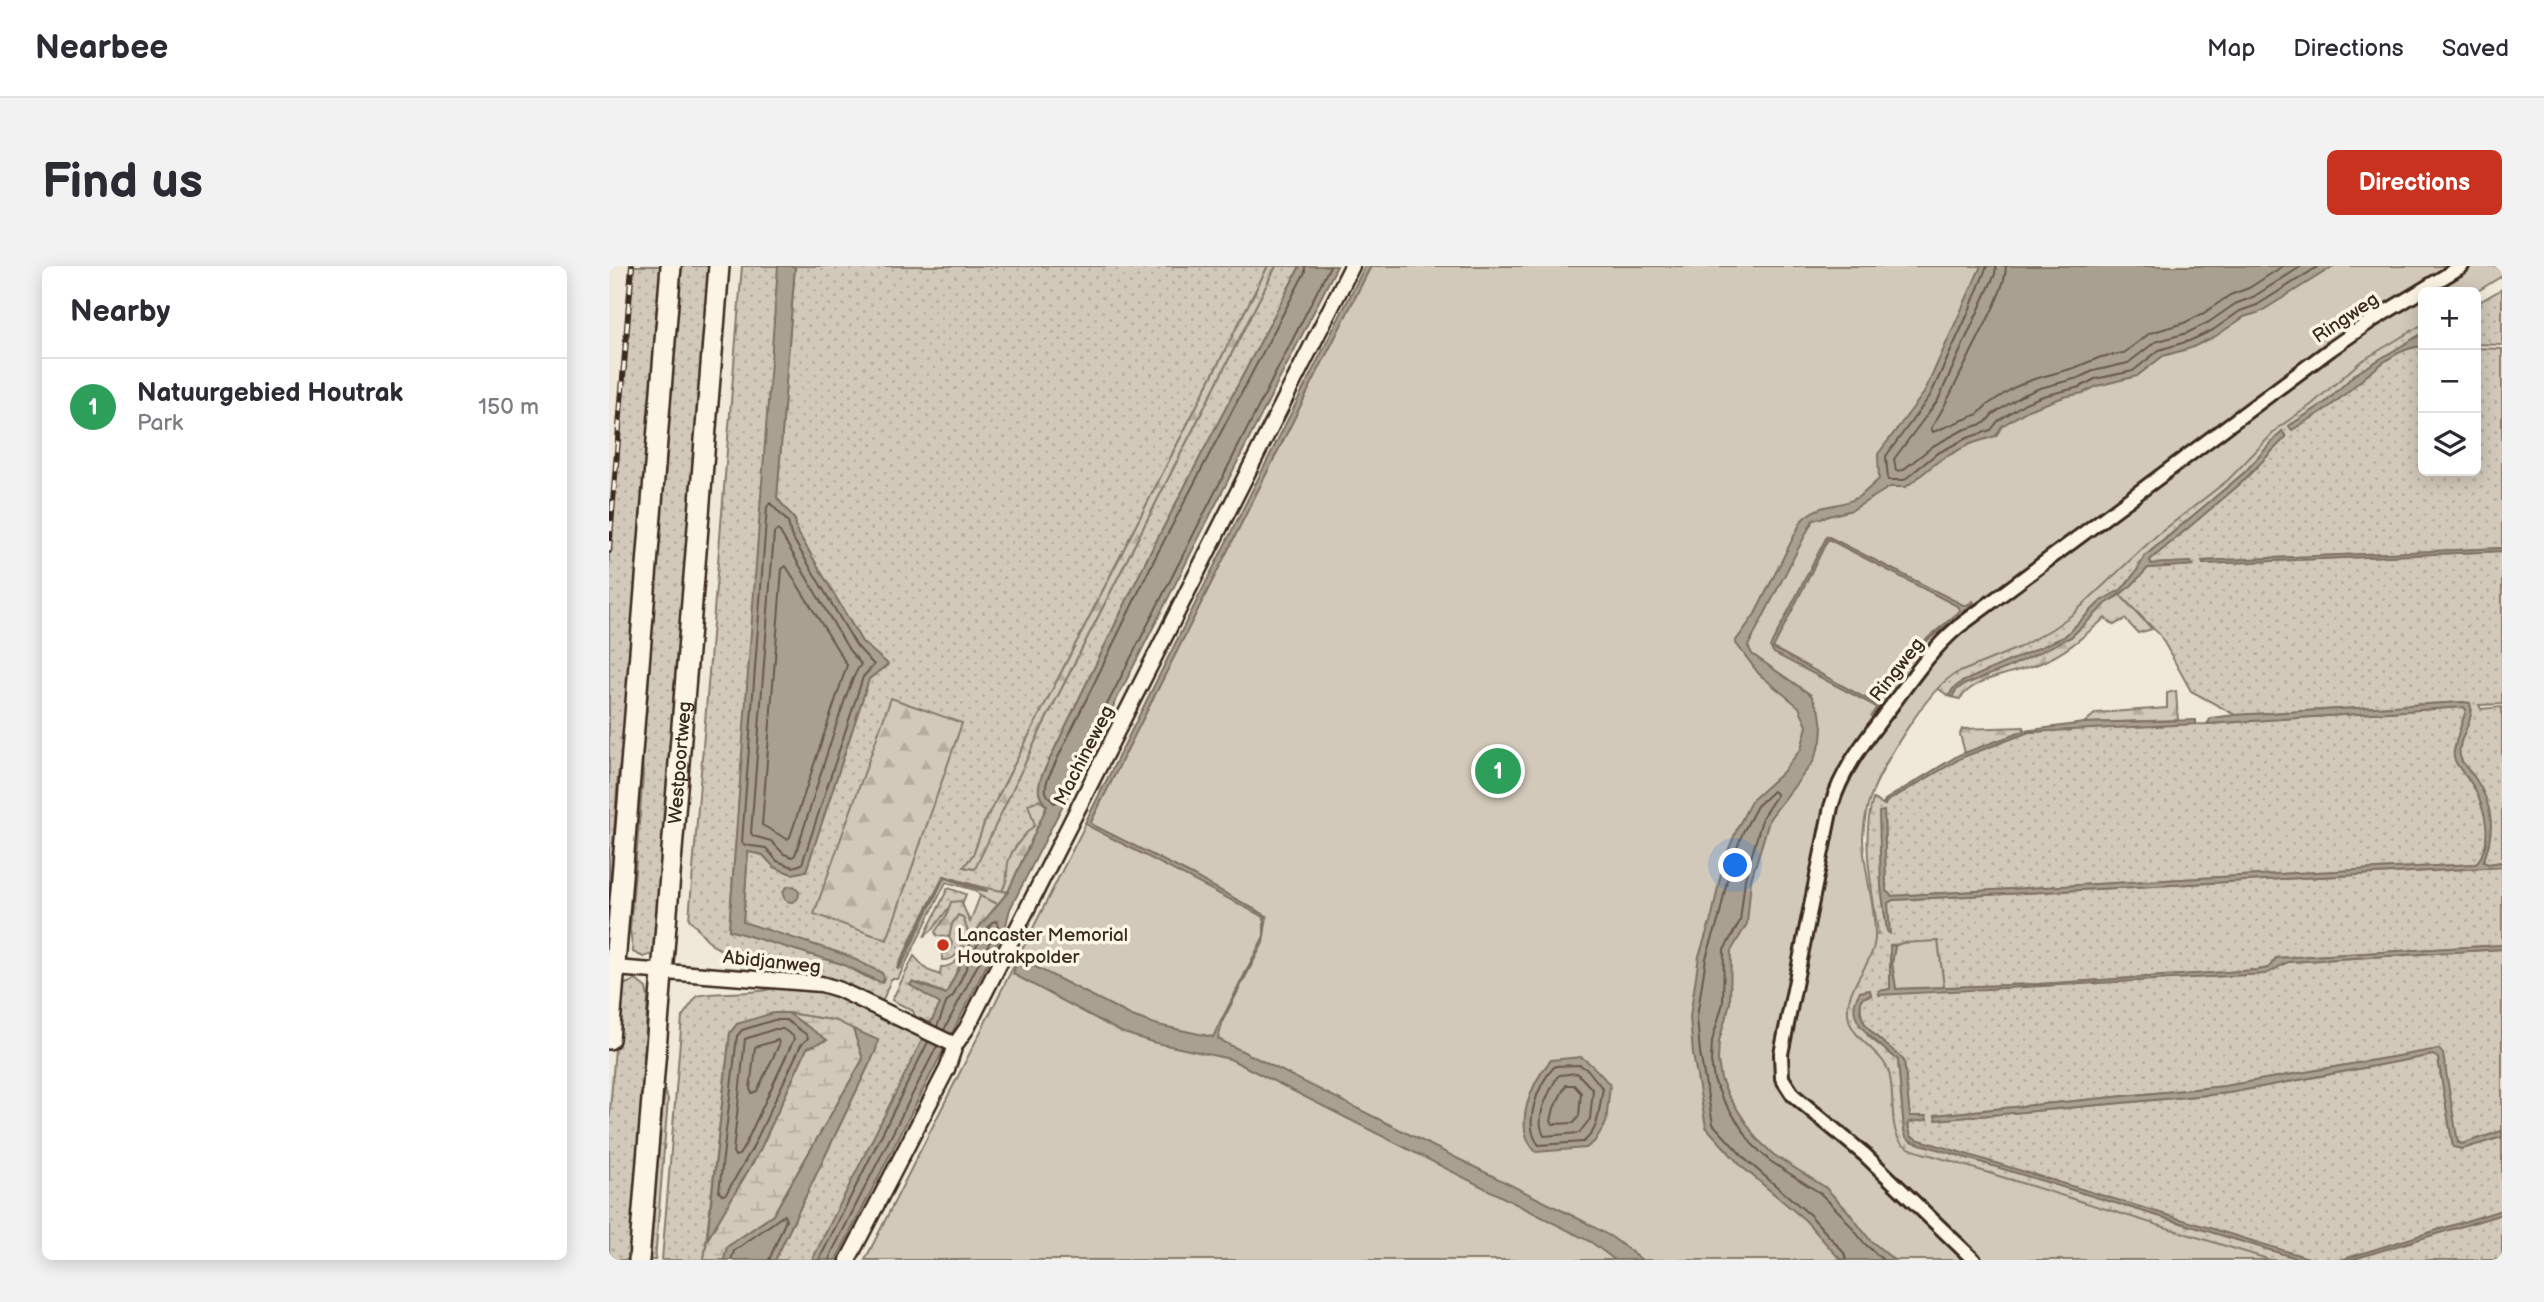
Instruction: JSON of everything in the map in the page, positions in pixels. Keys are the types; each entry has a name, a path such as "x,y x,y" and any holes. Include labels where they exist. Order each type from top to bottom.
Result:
{"main road":[{"path":"609,1039 671,266"},
{"name":"Westpoortweg","path":"639,1260 719,266"}],"street":[{"name":"Machineweg","path":"848,1260 947,1069 951,1043 967,1028 1352,266"},
{"name":"Ringweg","path":"1974,1260 1881,1170 1793,1095 1782,1078 1781,1054 1831,807 1842,776 1926,660 1958,627 2331,349 2371,321 2462,266"},
{"name":"Abidjanweg","path":"615,968 821,984 838,989 951,1043"}],"green space":[{"path":"631,266 663,266 628,725 618,775 609,905 609,555"},
{"path":"678,266 713,266 658,944 653,954 643,957 633,952 630,930 643,776 641,726"},
{"path":"742,266 780,266 729,930 842,964 874,981 846,955 743,923 748,851 763,855 774,867 792,874 806,871 869,679 887,666 862,642 797,531 795,520 777,498 795,266 1268,266 984,824 974,853 964,867 974,869 1042,727 1276,266 1300,266 1148,557 1042,775 1047,806 1001,893 944,876 911,938 900,969 943,880 946,878 975,889 946,882 898,979 891,979 883,1000 879,1002 832,979 788,976 771,966 725,952 712,945 689,919"},
{"path":"1268,266 1276,266 1042,727 975,869 964,867 974,853 984,824"},
{"path":"1368,266 2502,266 2502,276 2481,289 2418,287 2418,327 2360,362 2311,405 2279,427 2228,480 2156,536 2073,614 2018,648 1955,674 1944,682 1919,711 1895,748 1869,801 1863,837 1875,938 1870,958 1851,993 1848,1013 1854,1030 1880,1057 1889,1073 1894,1127 1900,1141 1920,1152 2271,1260 865,1260"},
{"path":"2502,289 2502,345 2481,344 2481,301"},
{"path":"2418,298 2418,336 2354,375 2326,402 2289,426 2292,430 2321,412 2387,360 2418,347 2418,476 2481,476 2481,348 2502,349 2502,548 2202,561 2203,564 2502,551 2502,704 2479,705 2481,709 2502,707 2502,862 2483,862 2489,840 2489,810 2481,789 2459,755 2472,710 2464,702 2235,715 2191,691 2160,635 2120,595 2148,568 2193,565 2191,562 2151,564 2150,560 2240,484 2286,437 2282,431 2245,472 2145,556 2122,589 2101,601 2064,637 1962,682 1949,696 1934,686"},
{"path":"2120,595 2152,629 2138,633 2125,619 2114,625 2105,618 2052,658 1987,680 1967,691 1960,699 1952,697 1963,685 2071,637 2109,601"},
{"path":"2176,691 2178,720 2084,723 2096,713 2167,708 2167,693"},
{"path":"891,698 962,723 887,940 814,914"},
{"path":"2464,707 2467,710 2454,756 2477,792 2484,813 2487,835 2482,855 2476,864 1892,896 1886,891 1884,812 1880,812 1881,886 1887,931 1889,933 1888,903 1893,900 2502,867 2502,945 2276,958 2269,968 2258,970 2040,984 1944,987 1938,941 1890,945 1890,989 1879,991 1879,994 2264,974 2288,962 2502,949 2502,1131 2462,1144 2456,1140 2439,1049 2225,1086 1935,1115 1936,1120 2229,1093 2433,1055 2438,1058 2453,1147 2462,1149 2502,1137 2502,1210 2341,1260 2315,1260 1916,1139 1911,1136 1908,1125 1926,1117 1913,1117 1909,1114 1904,1061 1867,1027 1861,1009 1862,998 1871,995 1870,991 1860,992 1855,1006 1868,1036 1898,1060 1904,1130 1911,1141 2303,1260 2201,1260 1905,1165 1832,1004 1849,828 1906,725 1866,803 1860,848 1872,935 1878,934 1868,849 1869,815 1873,799 1885,805 1963,757 2029,732 2129,725 2207,724"},
{"path":"2024,727 2024,731 1965,753 1960,734 1962,729"},
{"path":"1039,800 1047,806 1008,892 1002,891 1012,853 1035,825 1028,804"},
{"path":"976,886 1008,892 998,904 980,896 975,889 987,891"},
{"path":"948,888 966,894 963,902 949,907 924,937"},
{"path":"980,896 998,904 973,938 963,942 962,938 969,935 963,917 958,915 952,924 949,937 937,936 935,932 947,914 951,902 961,901 970,922"},
{"path":"958,915 963,917 969,935 962,938 963,942 955,956 942,960 942,952 946,953 951,949 949,937 952,924"},
{"path":"973,938 946,994 920,983 910,985 941,1004 927,1024 916,1019 913,1011 892,1000 914,956 927,970 940,975 941,967 955,962 966,941"},
{"path":"1938,941 1944,987 1896,989 1892,963 1895,946 1902,943"},
{"path":"636,980 646,988 648,997 641,1099 643,1156 634,1260 609,1260 609,1124 618,1010 625,984"},
{"path":"777,987 826,991 919,1037 947,1054 845,1260 775,1260 876,1050 837,1021 788,1013 737,1024 730,1033 704,1260 662,1260 682,1017 697,996"},
{"path":"788,1013 837,1021 853,1029 863,1059 773,1215 727,1247 724,1260 704,1260 707,1240 759,1152 807,1048 826,1040"},
{"path":"665,1092 668,1099 655,1260 646,1260 655,1158"},
{"path":"2502,1214 2500,1260 2350,1260"}],"water":[{"path":"778,266 795,266 777,498 795,520 797,531 862,642 888,664 869,679 806,871 792,874 774,867 763,855 748,852 743,922 846,955 882,973 882,983 842,964 729,930"},
{"path":"1300,266 1337,266 1010,909 995,949 836,1260 812,1260 940,1004 910,985 912,982 946,994 979,927 1008,892 1047,806 1039,792 1042,775 1148,557"},
{"path":"1365,266 1371,266 1091,822 1267,916 1263,943 1223,1020 1218,1039 1581,1220 1613,1238 1642,1260 1615,1260 1591,1242 1230,1059 1152,1042 1121,1032 1013,974 1017,961 1022,960 1132,1016 1158,1025 1213,1037 1264,936 1264,917 1085,823"},
{"path":"1981,266 2334,266 2216,336 2191,348 2163,356 2137,376 2097,386 2028,410 2002,426 1996,436 1970,444 1940,460 1906,487 1890,487 1852,510 1813,520 1748,646 1752,654 1811,695 1820,713 1822,728 1821,741 1813,762 1770,818 1751,880 1747,924 1731,951 1730,1003 1719,1041 1718,1061 1721,1079 1728,1095 1756,1138 1774,1155 1825,1187 1870,1240 1894,1260 1844,1260 1838,1257 1805,1220 1741,1166 1706,1127 1693,1054 1690,1017 1699,956 1712,916 1723,863 1751,801 1782,773 1801,749 1807,726 1799,707 1759,674 1735,642 1755,614 1802,520 1816,510 1851,501 1879,479 1878,454 1924,393"},
{"path":"2418,336 2418,347 2386,360 2329,407 2292,430 2289,426 2326,402 2354,375"},
{"path":"2282,431 2286,437 2240,484 2150,560 2151,564 2191,562 2193,565 2148,568 2071,637 2007,668 1963,685 1952,697 1949,696 1962,682 2064,637 2101,601 2122,589 2145,556 2245,472"},
{"path":"1827,536 1963,605 1973,601 1974,603 1922,645 1960,611 1959,607 1828,539 1773,648 1878,705 1873,718 1871,716 1876,708 1873,705 1774,653 1770,647"},
{"path":"2502,548 2502,551 2203,564 2202,561"},
{"path":"2470,703 2471,710 2460,756 2481,788 2491,819 2483,862 2502,862 2502,867 1893,900 1888,903 1890,933 1887,931 1881,886 1879,812 1884,811 1886,891 1892,896 2476,864 2482,855 2487,835 2484,815 2473,786 2454,758 2456,741 2466,710 2464,707 2207,724 2211,718 2235,715"},
{"path":"2196,720 2196,724 2029,732 1963,757 1883,804 1885,800 1959,755 2024,731 2084,723"},
{"path":"944,876 988,891 947,878 943,880 898,969 897,968"},
{"path":"788,886 794,886 799,894 797,900 788,902 783,897 783,891"},
{"path":"1890,945 1895,946 1892,963 1896,989 2040,984 2258,970 2269,968 2276,958 2502,945 2502,949 2288,962 2264,974 1879,995 1879,991 1890,989"},
{"path":"1870,990 1871,995 1862,998 1862,1018 1873,1034 1904,1061 1910,1116 1926,1116 1927,1120 1910,1122 1908,1125 1911,1136 2315,1260 2303,1260 1911,1141 1904,1130 1898,1060 1865,1031 1855,1013 1855,1003 1860,992"},
{"path":"773,1013 788,1013 827,1040 807,1048 759,1152 707,1240 730,1033 737,1024"},
{"path":"853,1029 878,1040 876,1050 775,1260 724,1260 727,1247 773,1215 863,1059"},
{"path":"2439,1049 2443,1054 2458,1143 2502,1131 2502,1137 2462,1149 2453,1147 2438,1058 2433,1055 2229,1093 1936,1120 1935,1115 2225,1086"},
{"path":"1581,1057 1610,1085 1606,1123 1594,1142 1586,1148 1536,1152 1525,1130 1531,1092 1551,1060"},
{"path":"2502,1210 2502,1214 2350,1260 2341,1260"}],"railway":[{"path":"609,551 632,266"}],"place":[{"name":"Natuurgebied Houtrak","path":"1498,771"},
{"name":"Lancaster Memorial Houtrakpolder","path":"943,945"}]}
